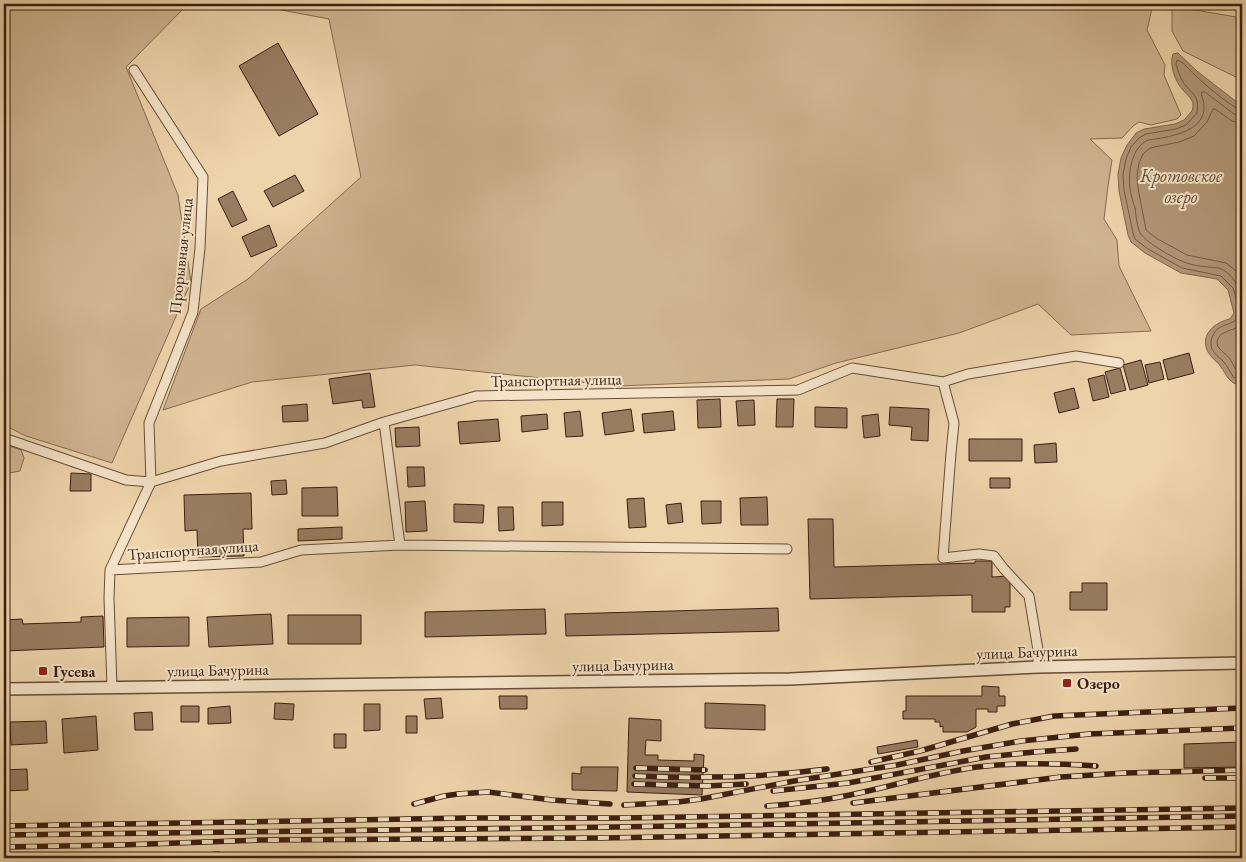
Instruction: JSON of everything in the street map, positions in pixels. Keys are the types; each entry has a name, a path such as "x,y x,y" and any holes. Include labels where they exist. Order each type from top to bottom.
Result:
{"street":[{"name":"Прорывная улица","path":"112,688 110,570 151,482 149,423 193,312 200,248 203,177 134,70"},
{"name":"Транспортная улица","path":"4,438 126,480 151,482 221,461 325,443 384,422 476,396 798,390 852,368 944,382 968,374 1076,356 1119,364"},
{"path":"944,382 954,423 943,558 979,554 994,556 1029,596 1038,650 1038,667"},
{"path":"384,422 400,545"},
{"name":"Транспортная улица","path":"110,570 261,562 301,550 400,545 787,549"},
{"name":"улица Бачурина","path":"4,689 790,679 1038,667 1242,663"}],"shaded area":[{"path":"4,4 188,4 126,67 178,195 191,282 112,463 26,436 4,425"},
{"path":"250,4 1153,4 1147,30 1165,65 1164,75 1181,115 1177,119 1151,125 1139,122 1122,138 1090,139 1112,160 1104,219 1117,240 1119,266 1151,331 1071,335 1038,304 959,333 836,363 789,379 619,386 415,365 252,382 163,410 201,309 248,279 361,177 329,19"},
{"path":"1172,6 1242,18 1242,80 1183,51 1172,31"},
{"path":"4,444 21,450 24,458 20,471 4,474"}],"water":[{"name":"Кротовское озеро","path":"1178,53 1198,72 1242,106 1242,381 1236,384 1229,379 1220,365 1209,354 1206,346 1207,335 1210,330 1219,323 1230,319 1234,313 1228,290 1217,279 1181,273 1145,253 1131,242 1119,191 1118,174 1121,158 1127,145 1136,133 1144,129 1175,124 1184,120 1192,111 1192,101 1180,87 1174,73 1172,58 1173,54"}],"building":[{"path":"278,43 318,114 279,136 239,66"},
{"path":"295,175 304,191 273,207 264,191"},
{"path":"233,191 247,220 232,227 218,199"},
{"path":"269,225 277,246 251,257 242,237"},
{"path":"1189,353 1194,373 1168,380 1163,360"},
{"path":"1141,360 1148,385 1130,390 1123,365"},
{"path":"1160,362 1164,379 1149,383 1145,365"},
{"path":"1120,368 1126,390 1111,394 1105,372"},
{"path":"370,373 375,407 363,408 362,400 333,404 329,379"},
{"path":"1104,375 1109,397 1093,401 1088,379"},
{"path":"1074,388 1079,408 1059,413 1054,393"},
{"path":"720,399 721,427 698,428 697,400"},
{"path":"777,399 794,399 793,427 776,427"},
{"path":"754,400 755,425 738,426 736,401"},
{"path":"307,404 308,421 283,422 282,406"},
{"path":"815,407 847,408 847,428 815,427"},
{"path":"890,407 929,409 928,441 911,440 912,427 889,425"},
{"path":"631,409 634,431 605,435 602,413"},
{"path":"580,411 583,436 566,437 564,413"},
{"path":"673,411 675,430 644,433 642,414"},
{"path":"547,414 548,429 522,432 521,416"},
{"path":"878,414 880,436 864,438 862,416"},
{"path":"498,419 500,441 460,444 458,422"},
{"path":"419,427 420,446 396,447 395,428"},
{"path":"969,439 1022,439 1022,461 969,461"},
{"path":"1056,443 1057,462 1035,463 1034,445"},
{"path":"407,467 424,467 425,486 408,487"},
{"path":"71,473 91,474 91,491 70,491"},
{"path":"990,478 1010,478 1010,488 990,488"},
{"path":"286,480 287,494 272,495 271,481"},
{"path":"337,487 338,516 302,516 302,488"},
{"path":"251,493 252,529 243,529 244,556 198,557 197,530 185,531 184,495"},
{"path":"767,497 768,525 741,525 740,498"},
{"path":"644,498 646,527 629,528 627,499"},
{"path":"425,501 427,531 406,532 405,502"},
{"path":"701,501 721,501 721,523 702,524"},
{"path":"542,502 563,502 563,525 542,526"},
{"path":"681,503 683,522 668,524 666,505"},
{"path":"454,504 484,505 483,523 454,522"},
{"path":"498,507 513,507 514,530 499,531"},
{"path":"808,519 833,519 834,567 992,561 992,577 1010,576 1010,607 1005,607 1005,612 972,612 972,595 810,599"},
{"path":"342,527 342,539 298,541 298,529"},
{"path":"1082,583 1107,583 1107,610 1070,610 1070,592 1082,592"},
{"path":"778,608 779,631 566,636 565,614"},
{"path":"545,609 546,634 425,637 425,612"},
{"path":"271,614 273,644 209,647 207,617"},
{"path":"288,615 361,615 361,644 288,644"},
{"path":"103,616 104,647 4,651 4,620 22,619 23,624 81,622 81,617"},
{"path":"189,617 189,646 127,647 127,618"},
{"path":"982,686 999,687 999,696 1005,696 1005,706 997,706 997,712 988,712 988,709 976,709 976,727 967,732 943,732 943,726 940,727 940,722 935,722 935,719 903,719 903,711 906,711 906,696 982,696"},
{"path":"499,696 527,696 527,709 500,709"},
{"path":"441,698 443,718 426,719 424,699"},
{"path":"275,703 294,704 293,720 274,719"},
{"path":"705,703 765,705 765,730 705,728"},
{"path":"364,704 380,704 380,730 364,731"},
{"path":"181,706 199,706 199,722 181,722"},
{"path":"230,706 231,723 208,724 208,708"},
{"path":"152,712 153,730 135,730 134,713"},
{"path":"96,716 98,750 64,753 62,719"},
{"path":"406,716 417,716 417,733 406,733"},
{"path":"629,718 661,720 661,741 646,740 645,755 658,755 658,760 694,761 694,754 704,755 702,795 627,792"},
{"path":"46,721 47,743 11,745 10,722"},
{"path":"334,734 346,734 346,748 334,748"},
{"path":"917,740 918,747 878,754 877,747"},
{"path":"1242,742 1242,767 1184,768 1184,744"},
{"path":"581,767 618,767 617,791 572,790 572,773 581,774"},
{"path":"27,769 28,790 4,791 4,770"},
{"path":"213,852 220,852 220,858 213,858"}],"railway":[{"path":"871,762 920,751 1012,724 1054,716 1242,708"},
{"path":"624,805 701,799 794,781 897,765 1021,741 1089,734 1242,728"},
{"path":"773,791 848,783 986,757 1076,749"},
{"path":"767,806 840,797 977,767 1007,764 1096,766"},
{"path":"636,768 705,770"},
{"path":"635,776 738,776 783,774 827,769"},
{"path":"853,803 1061,777 1125,773 1242,770"},
{"path":"1205,778 1242,778"},
{"path":"634,784 707,786 746,784"},
{"path":"414,804 444,796 488,792 552,800 610,804"},
{"path":"4,826 1242,808"},
{"path":"4,835 1242,816"},
{"path":"4,847 260,840 601,838 1242,827"}],"place":[{"name":"Гусева","path":"43,671"},
{"name":"Озеро","path":"1067,683"}]}
